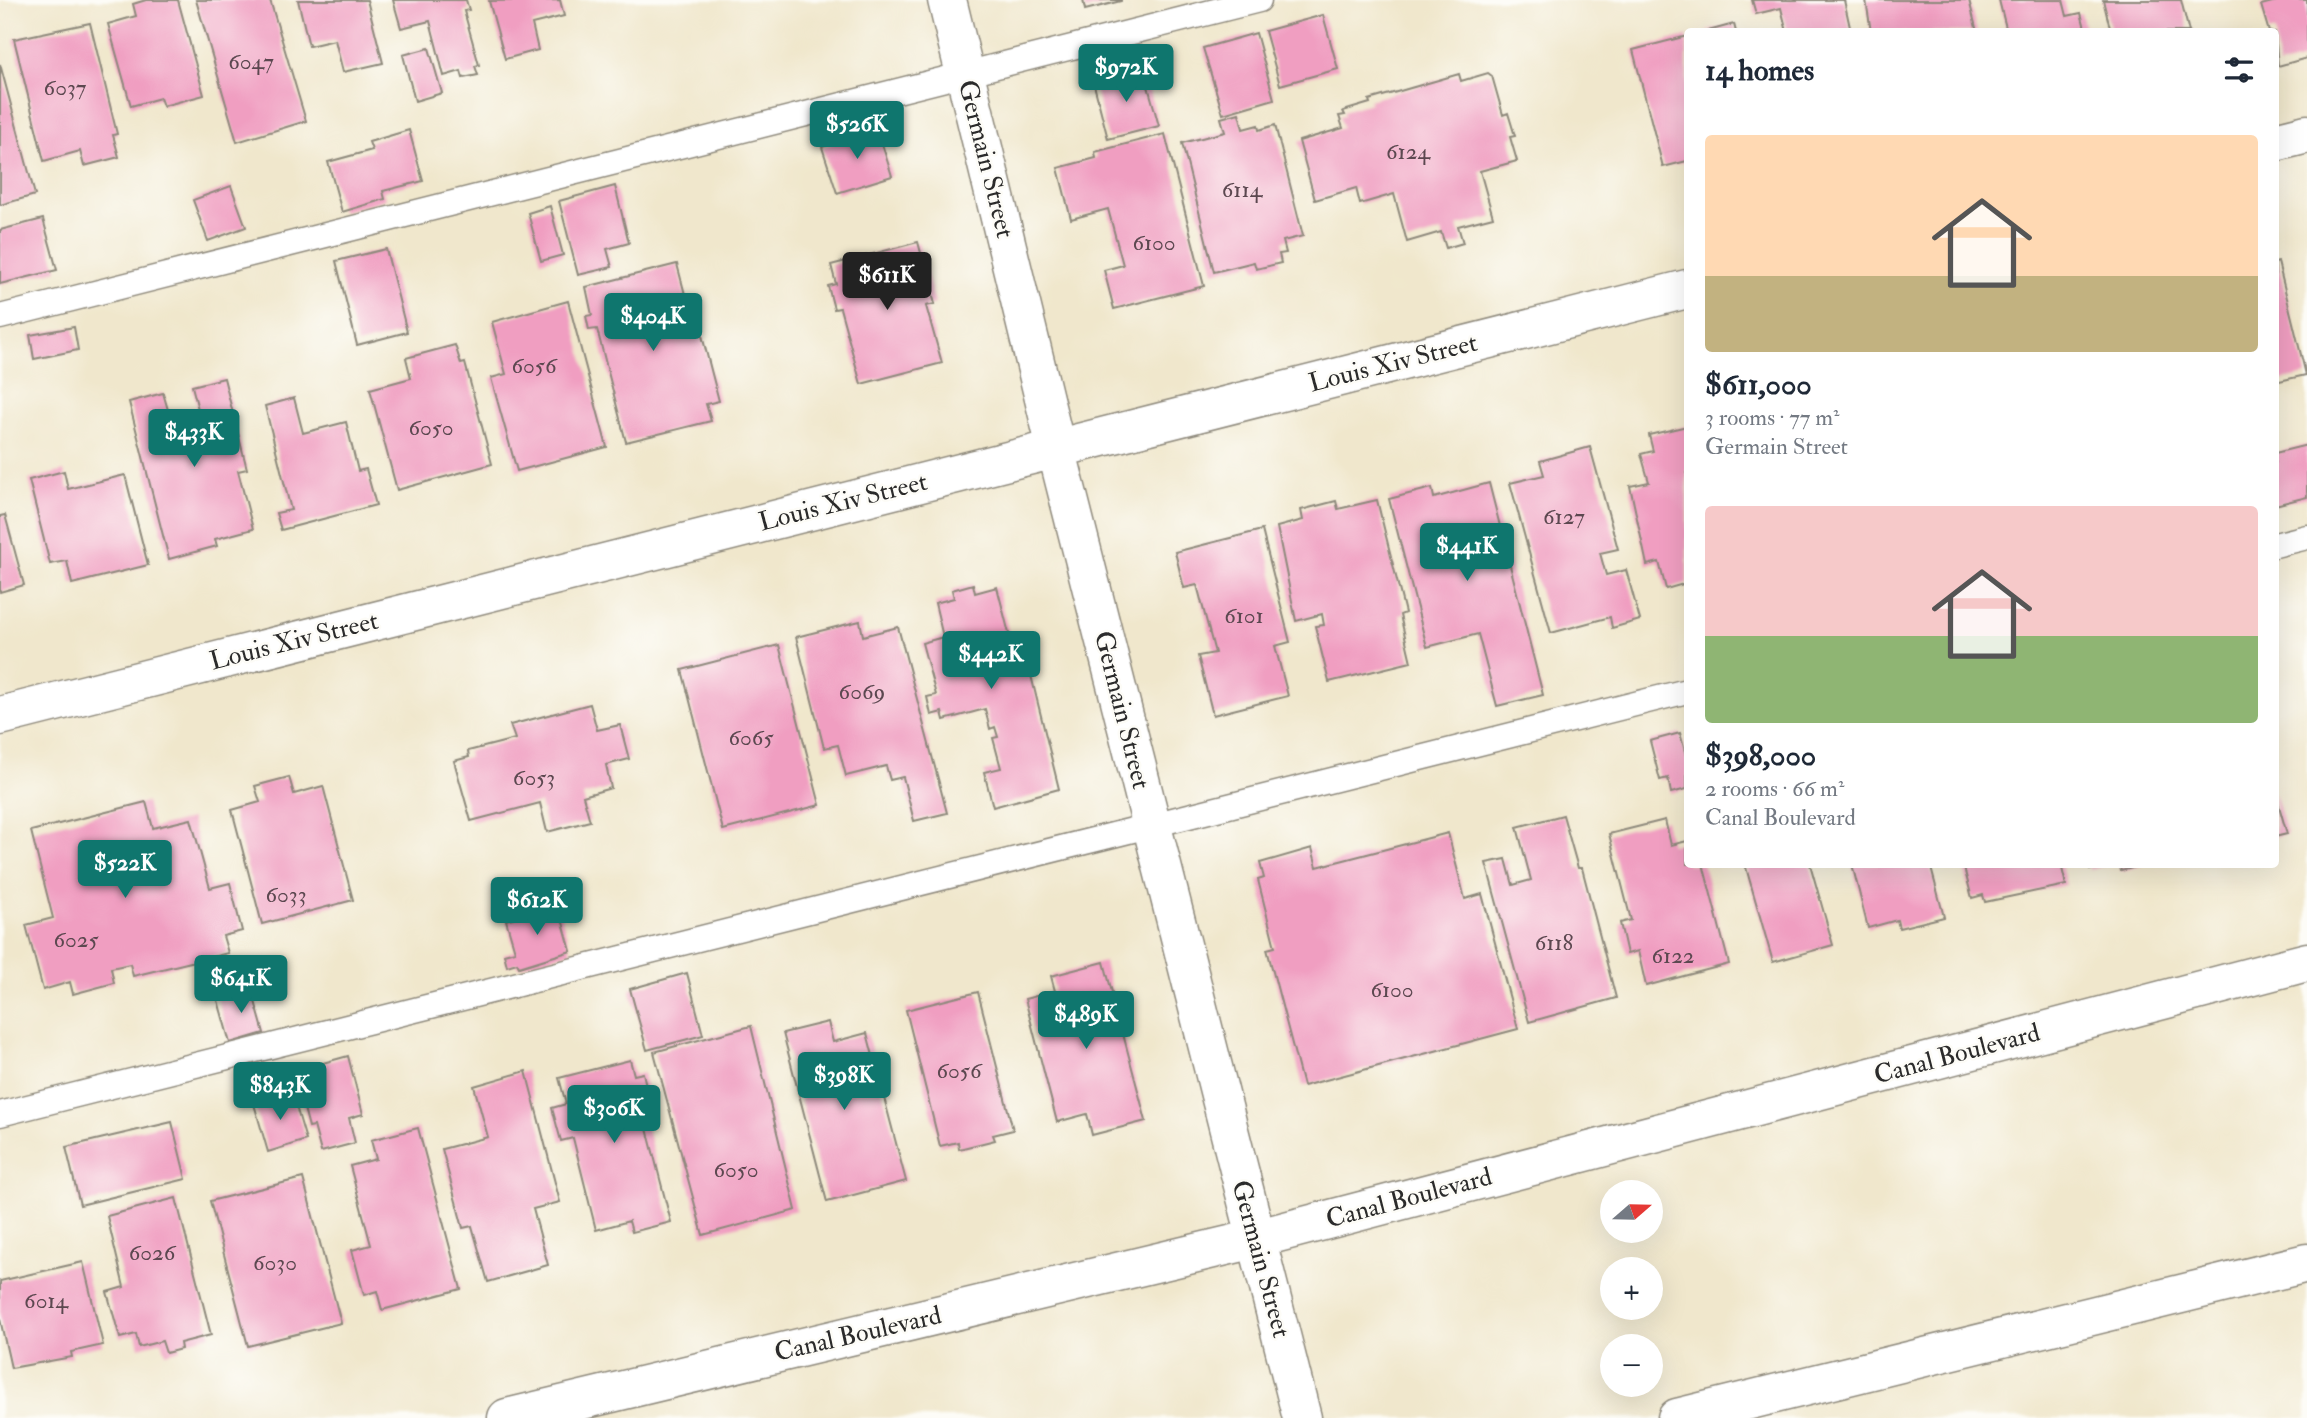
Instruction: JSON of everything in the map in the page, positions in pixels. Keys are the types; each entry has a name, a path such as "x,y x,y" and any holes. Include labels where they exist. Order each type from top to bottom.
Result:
{"street":[{"name":"Germain Street","path":"947,0 1150,824 1302,1418"},
{"path":"2279,141 2307,134"},
{"name":"Louis Xiv Street","path":"0,716 1684,290"},
{"name":"Canal Boulevard","path":"507,1418 1255,1239 2307,962"},
{"path":"1677,1418 2307,1263"}],"lane":[{"path":"0,317 1259,0"},
{"path":"2279,544 2307,537"},
{"path":"0,1114 1684,692"}],"building":[{"path":"146,0 178,0 204,95 163,106 160,98 131,106 108,24 136,16 133,4"},
{"path":"196,0 270,0 306,121 237,142"},
{"path":"298,0 367,0 383,63 343,72 335,40 309,46"},
{"path":"393,0 466,0 469,10 464,11 479,65 475,66 478,75 463,78 461,71 444,76 430,21 401,28"},
{"path":"560,0 564,16 532,24 538,50 505,59 489,1"},
{"path":"1083,0 1121,0 1121,1 1085,10"},
{"path":"1752,0 1844,0 1850,28 1786,28 1781,8 1756,14"},
{"path":"1866,0 1969,0 1976,28 1870,28"},
{"path":"1999,0 2063,0 2067,16 2081,13 2085,28 2006,28"},
{"path":"2103,0 2181,0 2188,28 2110,28"},
{"path":"2280,0 2307,0 2307,58 2279,66 2279,28 2268,28 2261,5"},
{"path":"1323,15 1338,69 1280,85 1265,31"},
{"path":"90,23 117,134 113,135 119,157 84,166 80,151 44,161 14,39"},
{"path":"1734,24 1735,28 1719,28"},
{"path":"1256,33 1274,99 1223,114 1203,48"},
{"path":"1684,37 1684,162 1663,167 1633,50"},
{"path":"429,48 442,93 415,101 403,55"},
{"path":"0,64 35,195 0,205"},
{"path":"1143,68 1159,126 1108,139 1093,81"},
{"path":"1488,73 1492,76 1503,115 1508,113 1515,136 1510,137 1517,161 1480,171 1493,217 1458,226 1463,243 1446,248 1441,232 1407,242 1394,194 1360,204 1356,188 1315,200 1299,141 1343,128 1339,116 1345,115 1343,111 1370,103 1369,100 1459,74 1461,81"},
{"path":"1239,113 1243,129 1258,125 1259,130 1275,125 1303,236 1283,241 1286,253 1279,254 1281,263 1256,269 1254,262 1214,272 1182,143 1225,132 1221,118"},
{"path":"877,128 892,176 837,193 822,147"},
{"path":"409,130 423,181 383,191 385,199 342,212 328,162 372,150 369,142"},
{"path":"1165,134 1204,286 1114,309 1104,270 1123,265 1108,209 1071,219 1058,168 1096,158 1095,152"},
{"path":"231,186 246,227 208,241 193,200"},
{"path":"615,186 629,243 607,249 612,267 578,275 559,201"},
{"path":"550,206 563,255 541,261 528,213"},
{"path":"43,219 57,270 0,284 0,230"},
{"path":"918,242 935,304 926,306 942,363 861,384 840,308 834,309 828,286 836,284 831,265"},
{"path":"386,249 407,332 357,345 336,261"},
{"path":"677,264 692,321 698,320 719,401 706,404 711,421 626,442 597,329 589,330 586,316 592,315 586,287"},
{"path":"2279,266 2306,375 2279,381"},
{"path":"568,301 607,447 517,471 491,378 506,374 492,322"},
{"path":"74,327 78,350 34,359 30,335"},
{"path":"455,345 461,364 465,363 492,464 397,490 370,389 411,378 406,358"},
{"path":"224,378 247,469 238,471 253,529 215,539 217,546 169,559 129,402 163,393 171,420 199,413 192,386"},
{"path":"294,398 303,433 346,422 358,471 366,469 376,505 281,530 276,513 291,510 265,406"},
{"path":"1684,427 1684,584 1666,589 1659,562 1647,565 1630,486 1649,482 1641,454 1653,451 1649,435"},
{"path":"2307,445 2307,497 2279,504 2279,452"},
{"path":"1590,447 1618,549 1600,553 1606,575 1626,570 1640,620 1612,628 1610,617 1551,633 1510,483 1544,475 1540,461"},
{"path":"64,471 68,489 125,475 148,565 72,584 67,561 50,564 29,480"},
{"path":"1489,483 1543,695 1497,706 1478,634 1427,647 1389,499 1432,488 1434,498"},
{"path":"1377,500 1405,613 1400,615 1411,662 1329,682 1315,626 1324,625 1322,614 1296,621 1277,527 1303,520 1301,510 1336,501 1338,509"},
{"path":"5,515 24,585 0,592 0,516"},
{"path":"1262,530 1290,642 1275,646 1288,696 1213,715 1198,656 1215,653 1197,585 1184,588 1175,552"},
{"path":"973,584 975,593 997,587 1014,653 1025,651 1059,789 993,807 984,772 1001,768 993,738 998,737 995,727 990,729 985,709 944,720 942,712 931,715 927,697 936,695 922,643 943,637 935,603 954,598 952,590"},
{"path":"860,621 863,636 898,627 947,813 914,821 903,777 890,780 886,766 846,776 838,745 824,748 796,637"},
{"path":"779,645 820,805 723,830 682,670"},
{"path":"590,704 597,730 620,725 629,759 606,765 611,788 583,796 590,821 547,832 540,803 471,821 454,761 469,757 468,751 515,739 510,725"},
{"path":"1680,733 1684,748 1684,790 1671,793 1668,778 1660,780 1650,741"},
{"path":"289,777 294,794 323,786 353,900 262,924 232,810 260,802 255,786"},
{"path":"146,802 153,828 191,819 210,888 230,883 242,931 223,936 228,953 133,976 130,964 111,968 114,983 73,994 70,982 43,990 26,925 53,918 31,831"},
{"path":"2279,806 2287,834 2279,836"},
{"path":"1563,815 1578,868 1582,868 1616,998 1529,1022 1486,863 1506,859 1513,885 1531,880 1517,827"},
{"path":"1665,820 1671,845 1684,842 1684,868 1704,868 1729,964 1646,986 1638,951 1627,954 1620,923 1631,920 1609,834"},
{"path":"1448,833 1465,899 1482,894 1518,1029 1303,1086 1267,949 1275,947 1258,880 1264,878 1260,863 1312,848 1317,867"},
{"path":"1746,868 1811,868 1833,945 1773,962"},
{"path":"1853,868 1931,868 1944,917 1899,928 1897,920 1868,928"},
{"path":"1964,868 2062,868 2066,885 1985,902 1983,895 1972,898"},
{"path":"558,905 571,951 519,967 517,963 507,966 504,954 515,951 506,920"},
{"path":"1104,962 1146,1121 1092,1135 1087,1114 1057,1122 1025,999 1055,991 1051,976"},
{"path":"687,973 703,1035 647,1050 630,989"},
{"path":"251,987 264,1033 230,1043 217,997"},
{"path":"978,992 1013,1130 993,1135 995,1140 959,1149 958,1142 940,1146 906,1010"},
{"path":"828,1022 833,1042 867,1033 906,1181 827,1202 783,1033"},
{"path":"751,1026 796,1210 703,1235 654,1052"},
{"path":"348,1056 363,1114 349,1118 355,1143 321,1152 314,1126 309,1127 294,1071"},
{"path":"630,1060 634,1075 643,1073 652,1111 643,1113 671,1222 632,1232 629,1221 596,1230 573,1138 561,1141 552,1108 566,1104 559,1078"},
{"path":"526,1071 560,1202 533,1209 548,1265 488,1282 472,1226 463,1228 442,1149 488,1137 474,1086"},
{"path":"292,1093 306,1140 268,1152 254,1104"},
{"path":"172,1122 186,1179 80,1205 66,1147"},
{"path":"418,1128 461,1289 382,1310 377,1291 364,1295 352,1250 371,1245 350,1166 376,1159 371,1140"},
{"path":"303,1178 341,1323 248,1346 210,1201"},
{"path":"176,1198 211,1335 180,1343 181,1349 166,1353 162,1341 139,1347 136,1334 120,1338 107,1292 124,1287 107,1216"},
{"path":"83,1262 103,1345 71,1352 72,1357 11,1368 0,1319 0,1281"}]}
